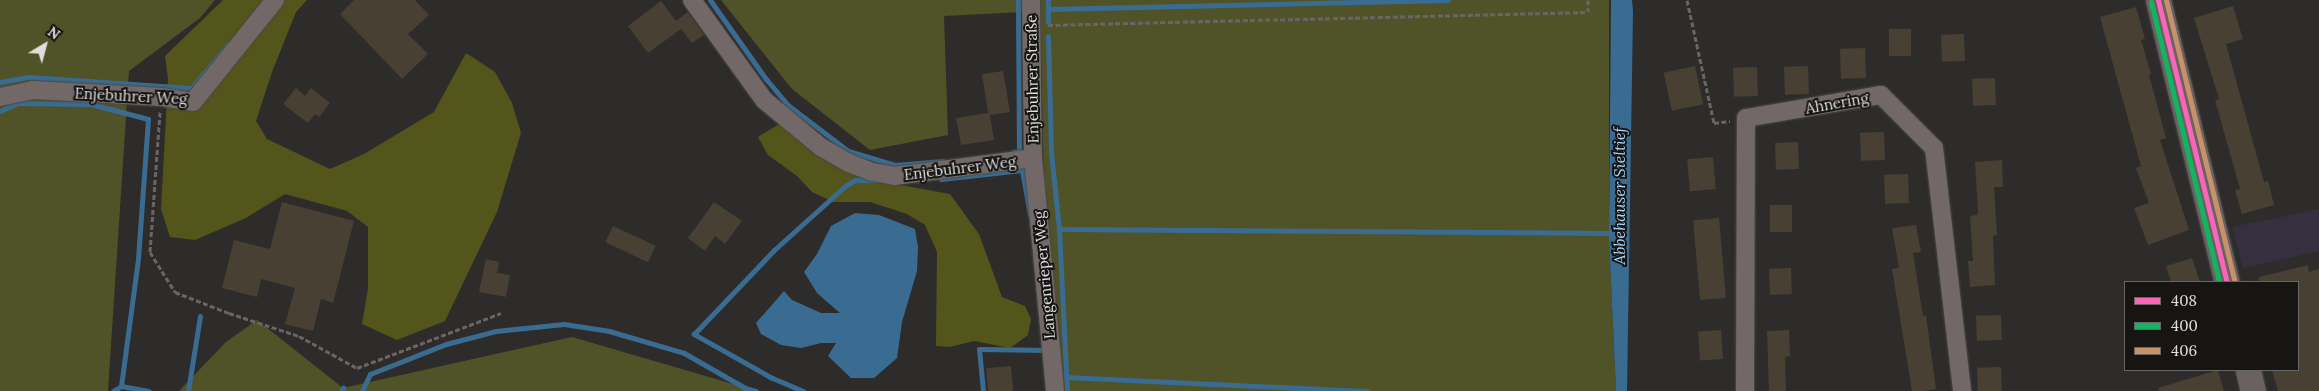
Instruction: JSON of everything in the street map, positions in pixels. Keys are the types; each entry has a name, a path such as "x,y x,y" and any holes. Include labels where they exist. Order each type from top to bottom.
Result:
{"main road":[{"path":"2158,0 2227,281"},
{"path":"2248,371 2253,391"}],"street":[{"name":"Enjebuhrer Weg","path":"0,97 33,90 162,97 193,102 276,0"},
{"name":"Enjebuhrer Weg","path":"692,0 764,100 792,126 821,147 849,163 873,172 895,176 1033,158"},
{"name":"Enjebuhrer Straße","path":"1031,0 1033,158"},
{"name":"Ahnering","path":"1746,118 1881,95 1934,148 1962,391"},
{"path":"1745,391 1746,118"},
{"name":"Langenrieper Weg","path":"1033,158 1055,391"}],"path":[{"path":"1031,26 1588,12 1588,0"},
{"path":"1687,0 1714,123 1746,118"},
{"path":"162,97 150,252 175,292 228,313 299,336 357,368 501,313"}],"shaded area":[{"path":"223,0 307,0 296,12 272,72 256,121 267,139 330,169 364,154 434,112 466,53 495,72 512,103 521,133 497,212 445,321 397,340 362,324 368,288 368,227 347,211 285,194 246,218 195,240 170,237 161,209 168,79 165,56"},
{"path":"781,123 868,179 950,194 979,234 1002,297 1025,306 1031,319 1028,335 1010,348 974,341 950,347 936,346 937,252 925,225 907,214 870,202 833,202 812,192 797,176 768,155 758,137"},
{"path":"2319,209 2319,251 2243,268 2232,227"}],"green space":[{"path":"0,0 215,0 200,18 129,71 108,391 0,391"},
{"path":"721,0 1023,0 1022,12 944,16 948,135 870,150 792,89"},
{"path":"1040,0 1609,0 1609,238 1616,391 1054,391 1045,237"},
{"path":"257,320 343,388 572,337 757,391 179,391 226,342"}],"water":[{"name":"Abbehauser Sieltief","path":"1611,0 1632,0 1633,12 1627,391 1616,391 1609,238"},
{"path":"855,213 879,215 915,229 918,247 917,271 902,322 897,358 874,378 851,378 828,356 836,343 821,343 801,348 781,345 761,334 756,323 784,291 792,300 821,313 840,313 817,293 804,272 817,254 831,226"}],"building":[{"path":"354,0 415,0 429,15 408,34 428,54 402,79 340,14"},
{"path":"661,1 676,21 688,12 704,35 692,43 681,29 648,53 628,26"},
{"path":"2233,6 2243,39 2226,44 2264,182 2268,181 2274,205 2242,214 2235,190 2240,189 2215,100 2219,99 2194,18"},
{"path":"2136,7 2145,39 2141,40 2151,74 2149,75 2166,138 2160,140 2189,230 2148,245 2134,208 2149,203 2136,168 2141,166 2100,17"},
{"path":"1889,29 1911,29 1911,56 1889,56"},
{"path":"1964,34 1965,61 1942,62 1941,35"},
{"path":"1865,48 1866,78 1841,79 1840,49"},
{"path":"1695,66 1703,104 1672,111 1664,73"},
{"path":"1808,66 1809,94 1785,95 1784,67"},
{"path":"1757,67 1758,96 1734,97 1733,68"},
{"path":"1003,71 1010,112 990,115 994,140 961,145 956,118 988,113 982,74"},
{"path":"1995,78 1996,105 1973,106 1972,79"},
{"path":"296,88 305,96 311,88 330,103 319,117 315,114 308,123 283,104"},
{"path":"1884,132 1885,160 1861,161 1860,133"},
{"path":"1798,142 1799,169 1776,170 1775,143"},
{"path":"1713,157 1716,189 1690,191 1687,159"},
{"path":"2002,160 2003,187 1994,187 1997,235 1993,236 1995,285 1970,287 1968,261 1973,261 1970,216 1977,215 1978,211 1975,162"},
{"path":"1908,174 1909,203 1885,204 1884,175"},
{"path":"282,202 354,221 333,303 321,299 313,331 285,324 295,288 261,279 257,297 222,288 234,240 270,249"},
{"path":"714,202 742,221 725,244 715,236 705,251 688,238"},
{"path":"1770,205 1792,205 1792,232 1770,232"},
{"path":"1719,218 1726,298 1700,300 1693,220"},
{"path":"1916,225 1921,252 1913,253 1923,316 1926,315 1936,389 1924,391 1912,391 1892,269 1899,268 1892,228"},
{"path":"613,226 656,246 648,262 605,242"},
{"path":"2192,258 2200,281 2171,281 2166,266"},
{"path":"486,259 499,262 497,273 510,275 506,297 479,292"},
{"path":"2308,265 2309,272 2319,269 2319,391 2278,391 2272,371 2299,371 2299,281 2259,281 2259,277"},
{"path":"1791,268 1792,294 1770,295 1769,269"},
{"path":"2001,315 2002,340 1977,341 1976,316"},
{"path":"1721,330 1723,359 1700,361 1698,332"},
{"path":"1789,330 1790,356 1785,357 1786,391 1769,391 1767,331"},
{"path":"1011,366 1013,391 988,391 986,368"},
{"path":"2001,367 2002,391 1978,391 1977,368"},
{"path":"2218,371 2224,391 2159,391 2158,388"}],"waterway":[{"path":"710,0 766,79 789,106 848,151 895,165 943,161"},
{"path":"1013,152 1019,151 1018,0"},
{"path":"1048,0 1048,22"},
{"path":"1048,9 1448,0"},
{"path":"1048,36 1051,152 1059,229 1067,391"},
{"path":"0,82 28,77 191,88 228,44"},
{"path":"0,111 18,103 91,104 148,119 138,259 121,386 113,391"},
{"path":"941,179 1022,170 1030,215"},
{"path":"803,391 772,378 694,334 774,250 845,186 855,180 875,180"},
{"name":"Abbehauser Sieltief","path":"1059,229 1616,233"},
{"path":"188,391 200,316"},
{"path":"362,391 370,374 446,344 496,331 564,324 609,331 684,353 745,388 756,391"},
{"path":"983,391 979,349 1047,350"},
{"path":"1066,377 1368,391"},
{"path":"121,386 149,391"}],"transit line":[{"name":"408","path":"2158,0 2227,281"},
{"name":"406","path":"2166,0 2234,280"},
{"name":"400","path":"2151,2 2219,281"}]}
